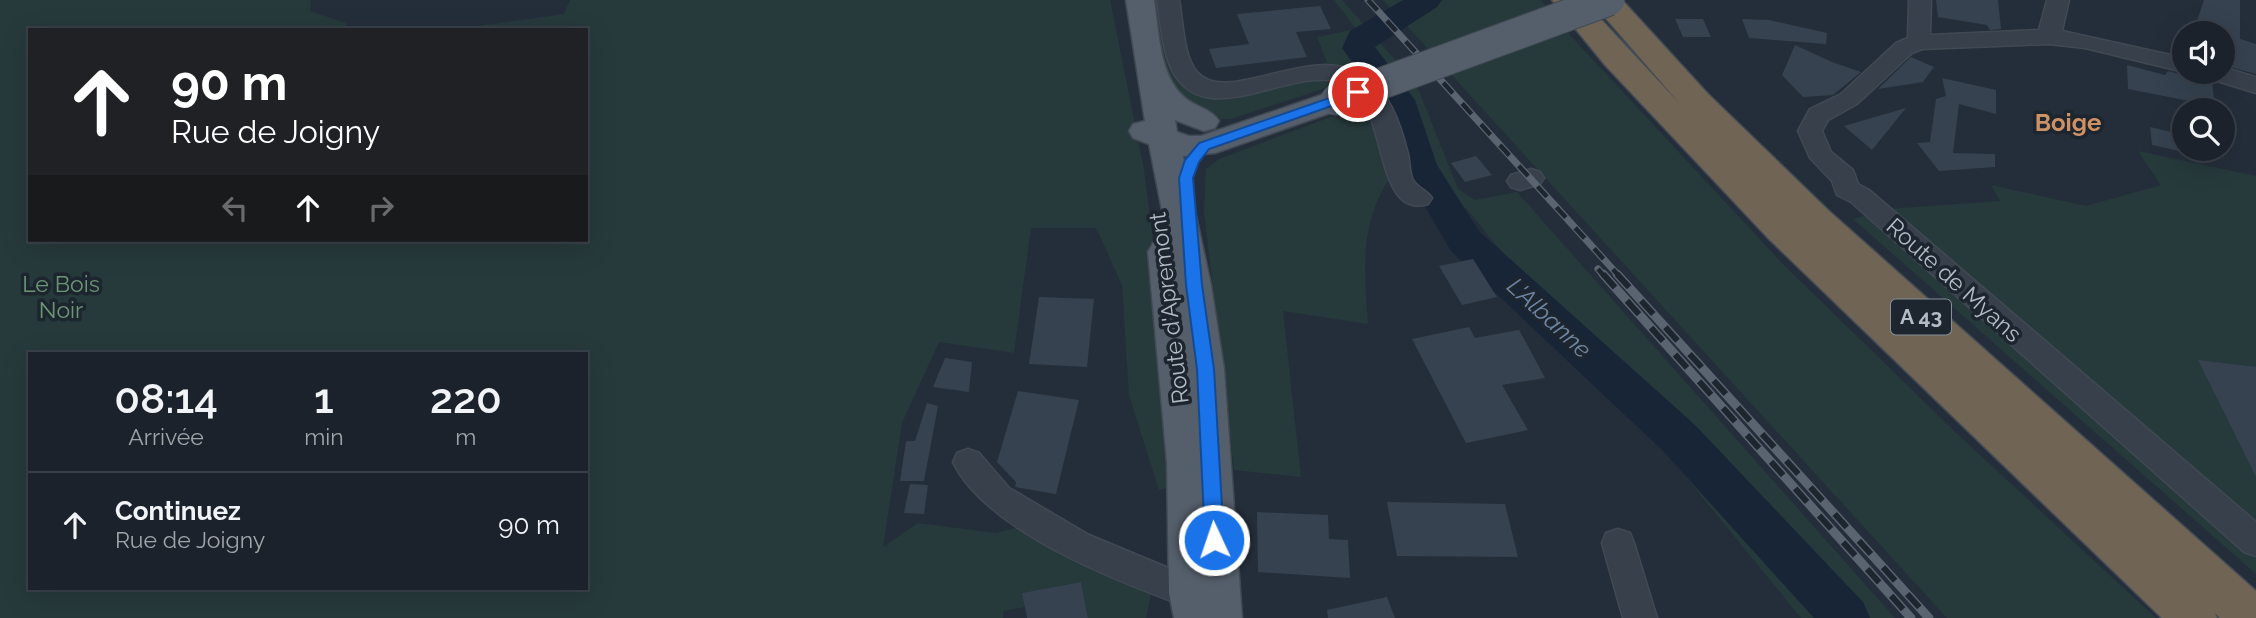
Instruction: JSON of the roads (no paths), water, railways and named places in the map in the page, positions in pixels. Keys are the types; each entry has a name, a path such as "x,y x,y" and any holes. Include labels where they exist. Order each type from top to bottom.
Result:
{"highway":[{"name":"A 43","path":"1567,0 1625,68 1781,229 2194,618"},
{"name":"A 43","path":"1607,0 1696,102 1816,220 2253,618"}],"main road":[{"name":"Route d'Apremont","path":"1122,0 1152,139 1194,285 1206,369 1221,618"},
{"name":"Route d'Apremont","path":"1140,0 1153,74 1152,139 1170,285 1186,463 1192,605"},
{"path":"1152,139 1186,147 1204,134 1336,100 1607,0"},
{"path":"1153,74 1166,101 1204,134"},
{"path":"1194,285 1186,178 1204,134"}],"street":[{"path":"1168,0 1183,66 1189,78 1199,85 1223,90 1245,88 1312,70 1336,71 1359,82 1374,100 1385,125 1405,188 1419,198"},
{"path":"1920,0 1919,42 2049,37 2085,41 2172,62"},
{"path":"2049,37 2058,0"},
{"name":"Route de Myans","path":"1919,42 1904,48 1849,99 1819,114 1810,131 1817,150 1833,172 1844,176 1846,189 1860,196 2256,542"},
{"path":"2235,79 2256,85"},
{"path":"968,462 998,498 1077,545 1192,605"},
{"path":"1618,543 1640,618"}],"waterway":[{"name":"L'Albanne","path":"1426,0 1362,38 1358,48 1398,100 1419,165 1465,241 1679,438 1846,618"}],"railway":[{"path":"1368,0 1619,276"},
{"path":"1598,269 1604,276"},
{"path":"1603,274 1911,618"},
{"path":"1617,274 1929,618"}],"district":[{"name":"Boige","path":"2068,123"}],"park label":[{"name":"Le Bois Noir","path":"61,297"}]}
